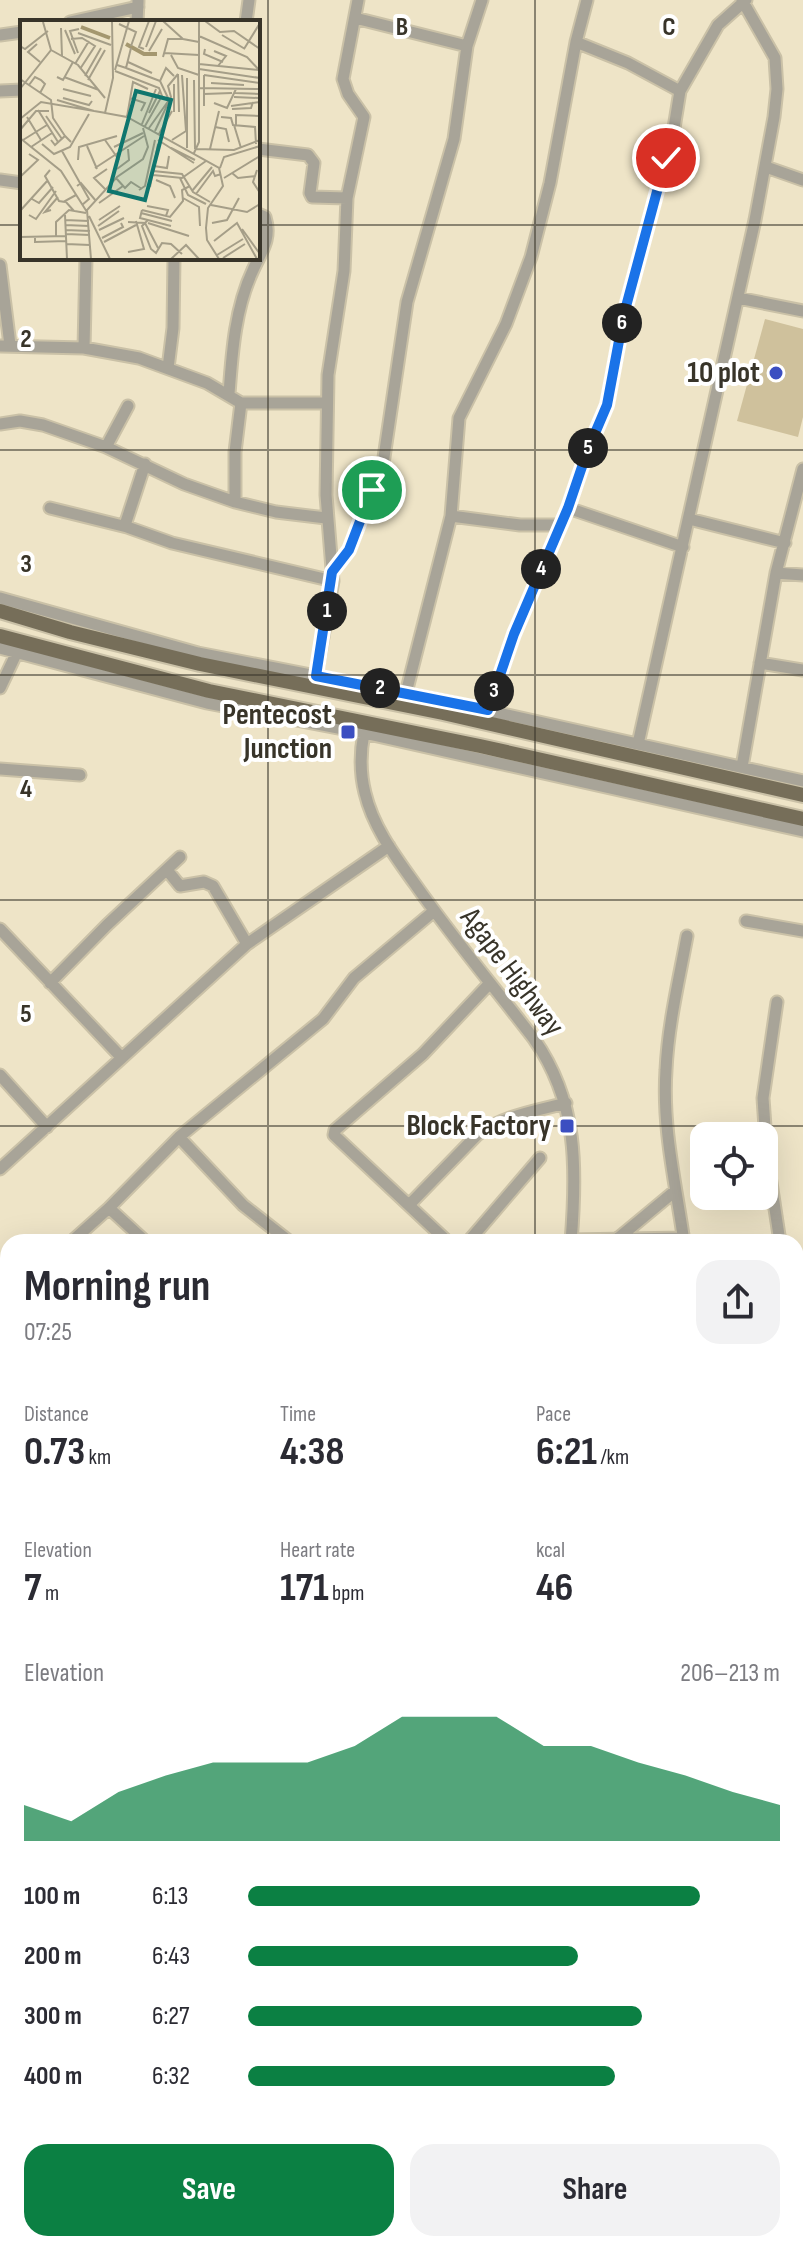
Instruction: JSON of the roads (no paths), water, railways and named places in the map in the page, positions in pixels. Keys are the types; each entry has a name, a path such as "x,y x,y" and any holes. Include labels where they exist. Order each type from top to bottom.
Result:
{"main road":[{"path":"0,611 200,664 430,710 803,795"},
{"path":"0,636 208,697 803,819"}],"street":[{"path":"246,20 249,0"},
{"path":"316,676 333,577 326,518 328,375 344,271 347,198 364,117 348,94 343,79 358,0"},
{"path":"333,577 349,550 383,464 407,302 454,139 467,46 482,0"},
{"path":"406,693 451,516 459,418 506,324 531,257 550,183 576,42 587,0"},
{"path":"488,710 514,634 568,508 607,405 624,314 674,128 680,91 718,25 744,1 771,49 777,68 774,117 738,298 638,744"},
{"path":"78,20 138,4"},
{"path":"355,18 467,46"},
{"path":"0,35 20,32"},
{"path":"576,42 628,63 680,91"},
{"path":"0,91 20,90"},
{"path":"260,149 308,155 314,163 312,197 347,198"},
{"path":"766,167 803,180"},
{"path":"0,180 20,183"},
{"path":"260,215 267,223 266,247 260,257"},
{"path":"84,348 86,260"},
{"path":"168,368 173,328 174,260"},
{"path":"229,394 241,308 258,260"},
{"path":"0,265 5,345 84,348 139,358 229,394 241,403 327,403"},
{"path":"738,298 803,311"},
{"path":"235,502 235,452 241,403"},
{"path":"106,447 128,406"},
{"path":"0,424 30,422 106,447 184,484 235,502 276,512 326,518"},
{"path":"127,527 145,464"},
{"path":"742,767 776,573 803,469"},
{"path":"50,508 127,527 172,543 333,577"},
{"path":"568,508 683,547"},
{"path":"451,516 520,525 561,525"},
{"path":"689,519 785,543"},
{"path":"776,573 803,575"},
{"path":"0,598 198,653 488,710 803,781"},
{"path":"0,648 208,697 293,721 478,752 803,831"},
{"path":"0,688 17,652"},
{"path":"760,663 803,670"},
{"name":"Agape Highway","path":"364,733 361,749 365,793 389,846 434,911 547,1058 566,1103 574,1151 571,1234"},
{"path":"0,769 80,775"},
{"path":"0,1169 247,944 389,846"},
{"path":"50,983 180,857"},
{"path":"167,870 180,886 204,882 213,886 247,944"},
{"path":"80,1234 179,1137 329,1013 354,978 434,911"},
{"path":"746,921 803,931"},
{"path":"0,929 121,1057"},
{"path":"682,1234 668,1129 666,1070 687,936"},
{"path":"440,1234 334,1135 335,1130 423,1054 490,983"},
{"path":"777,1002 763,1098 767,1156 779,1234"},
{"path":"0,1075 47,1127"},
{"path":"409,1205 489,1126 566,1103"},
{"path":"179,1137 243,1205 280,1234"},
{"path":"475,1234 540,1158"},
{"path":"623,1234 675,1191"},
{"path":"109,1208 137,1234"}],"place":[{"name":"10 plot","path":"776,373"},
{"name":"Pentecost Junction","path":"348,732"},
{"name":"Block Factory","path":"567,1126"}]}
